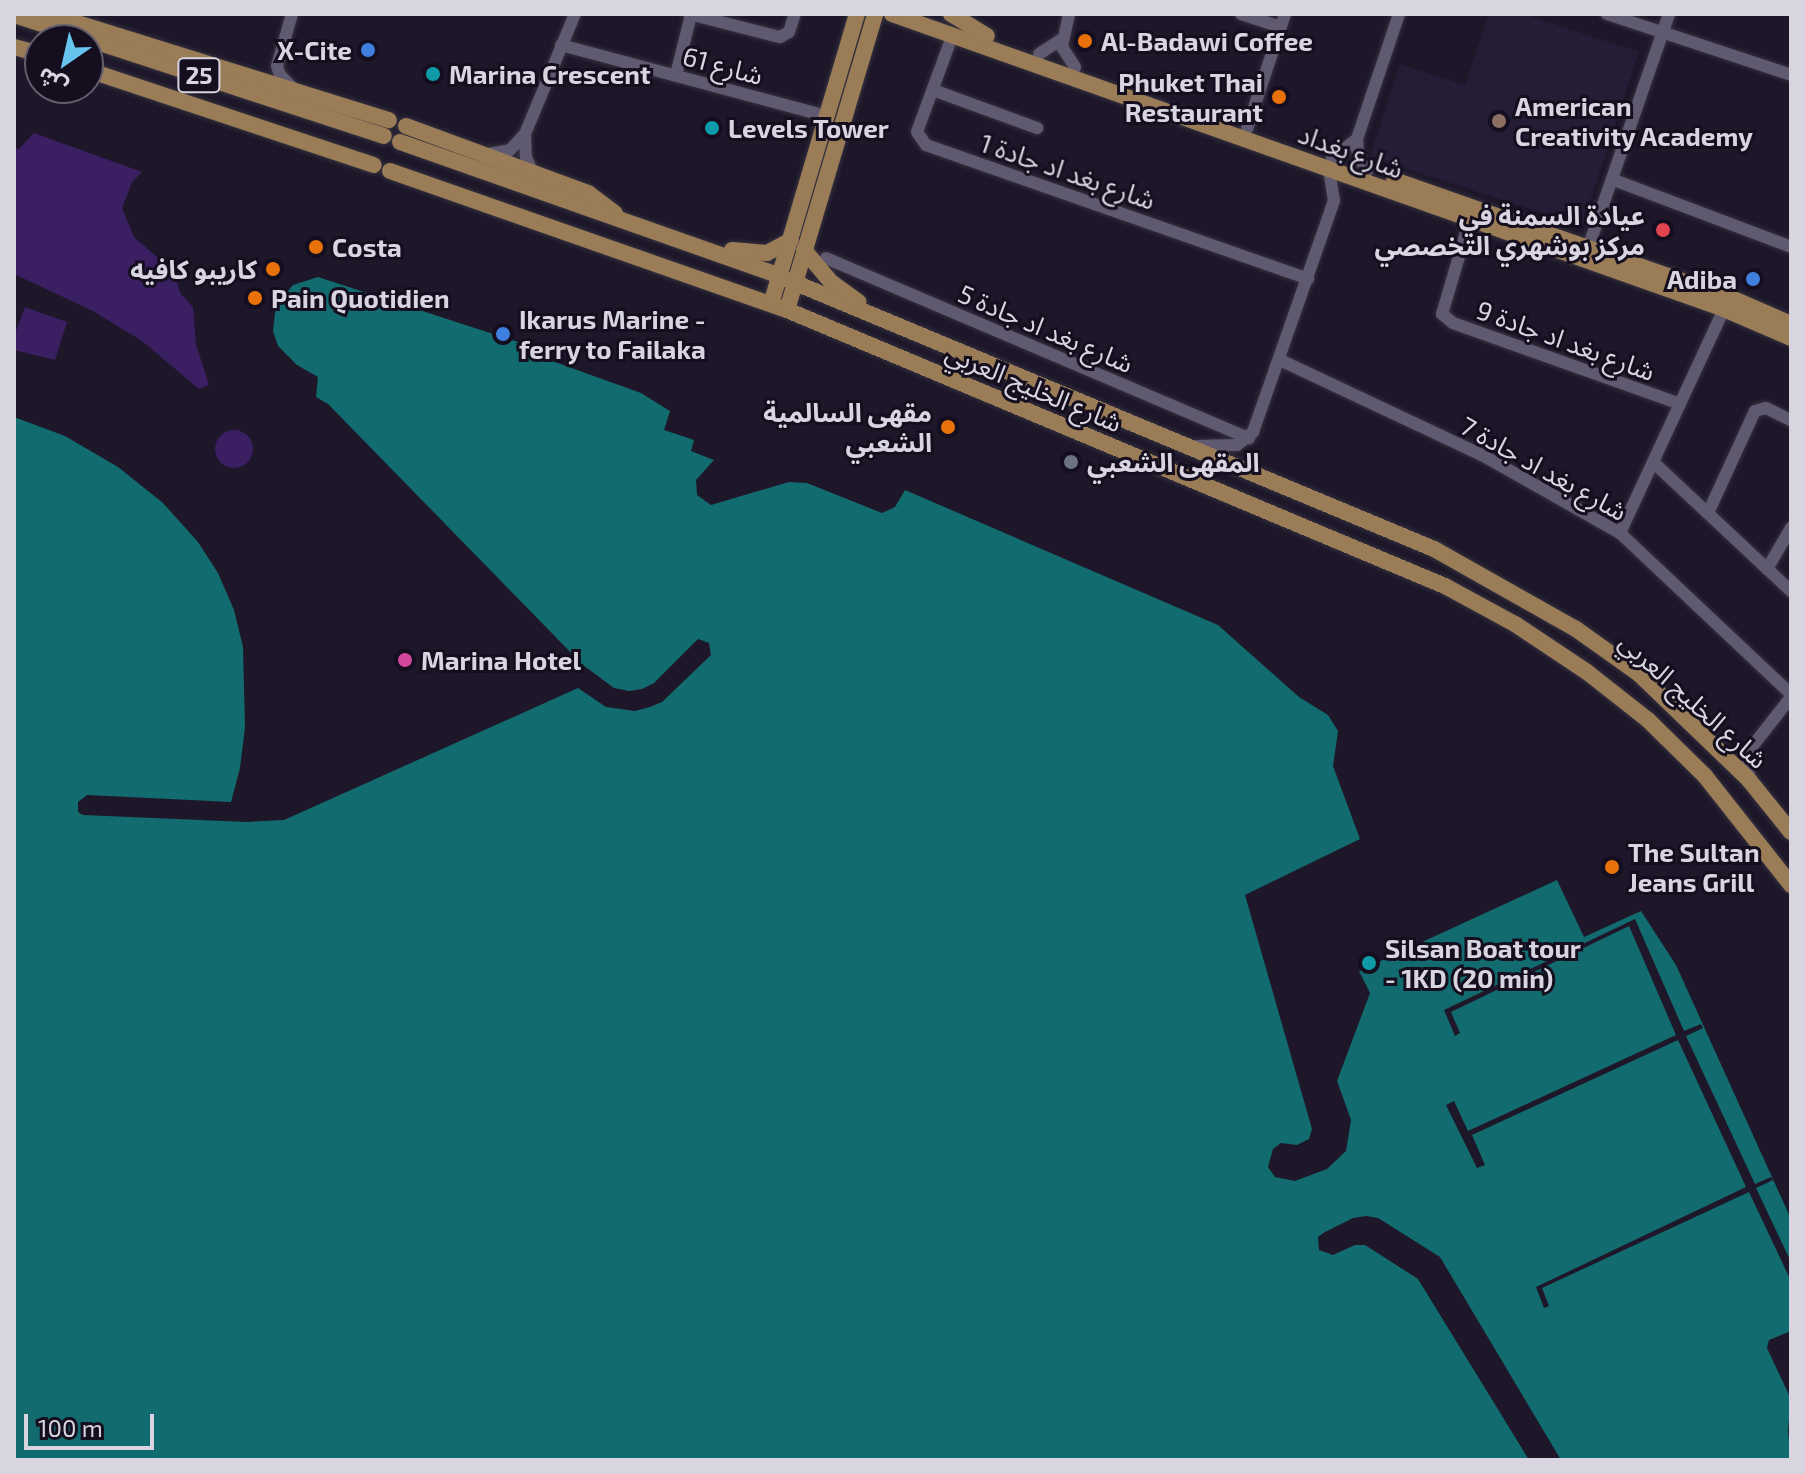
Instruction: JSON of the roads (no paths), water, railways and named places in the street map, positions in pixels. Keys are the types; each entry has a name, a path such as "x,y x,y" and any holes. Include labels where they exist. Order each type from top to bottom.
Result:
{"main road":[{"path":"29,14 293,88 394,131 488,154 598,198 619,217"},
{"path":"798,245 826,116 857,14"},
{"path":"779,307 875,14"},
{"name":"شارع بغداد","path":"892,14 1588,248 1729,297 1791,324"},
{"name":"شارع بغداد","path":"925,14 1247,129 1331,164"},
{"path":"951,14 987,36"},
{"name":"شارع الخليج العربي","path":"14,15 50,21 105,45 394,131 787,279 1434,549 1535,604 1638,673 1749,780 1791,832"},
{"path":"105,45 174,53"},
{"name":"شارع الخليج العربي","path":"104,75 382,168 779,307 1445,586 1527,632 1587,672 1648,720 1705,776 1791,885"},
{"name":"شارع بغداد","path":"1361,174 1470,219 1724,309 1791,338"},
{"path":"713,251 761,254 798,245"},
{"path":"798,245 831,282 882,321"},
{"path":"1445,586 1444,575 1454,569 1535,604"}],"street":[{"path":"292,14 277,66 280,75 293,88"},
{"path":"488,154 510,150 525,134 575,14"},
{"path":"676,75 690,14 780,37 789,32 795,14"},
{"path":"1069,14 1062,39 1065,55 1075,67"},
{"path":"1241,14 1283,20 1247,129"},
{"path":"1334,201 1361,174 1357,139 1399,14"},
{"path":"1607,14 1791,75"},
{"path":"1588,248 1669,14"},
{"name":"شارع بغد اد جادة 1","path":"953,34 917,132 926,145 1308,279"},
{"path":"1039,54 1062,39"},
{"name":"شارع 61","path":"561,45 826,116"},
{"path":"933,90 1037,128"},
{"path":"525,134 526,157 532,171"},
{"path":"1192,447 1237,445 1249,438 1280,360 1334,201 1331,164 1357,139"},
{"path":"1614,180 1791,247"},
{"name":"شارع بغد اد جادة 9","path":"1470,219 1442,314 1453,323 1680,404"},
{"name":"شارع بغد اد جادة 5","path":"826,258 1249,438"},
{"path":"1620,533 1724,309"},
{"name":"شارع بغد اد جادة 7","path":"1280,360 1482,455 1620,533 1791,696"},
{"path":"1708,513 1755,411 1766,408 1791,420"},
{"path":"1653,462 1791,591"},
{"path":"1767,569 1791,528"},
{"path":"1749,780 1747,753 1791,696"}],"place":[{"name":"Al-Badawi Coffee","path":"1085,41"},
{"name":"X-Cite","path":"368,50"},
{"name":"Marina Crescent","path":"433,74"},
{"name":"Phuket Thai Restaurant","path":"1279,97"},
{"name":"American Creativity Academy","path":"1499,121"},
{"name":"Levels Tower","path":"712,128"},
{"name":"عيادة السمنة في مركز بوشهري التخصصي","path":"1663,230"},
{"name":"Costa","path":"316,247"},
{"name":"كاريبو كافيه","path":"273,269"},
{"name":"Adiba","path":"1753,279"},
{"name":"Pain Quotidien","path":"255,298"},
{"name":"Ikarus Marine - ferry to Failaka","path":"503,334"},
{"name":"مقهى السالمية الشعبي","path":"948,427"},
{"name":"المقهى الشعبي","path":"1071,462"},
{"name":"Marina Hotel","path":"405,660"},
{"name":"The Sultan Jeans Grill","path":"1612,867"},
{"name":"Silsan Boat tour - 1KD (20 min)","path":"1369,963"}]}
